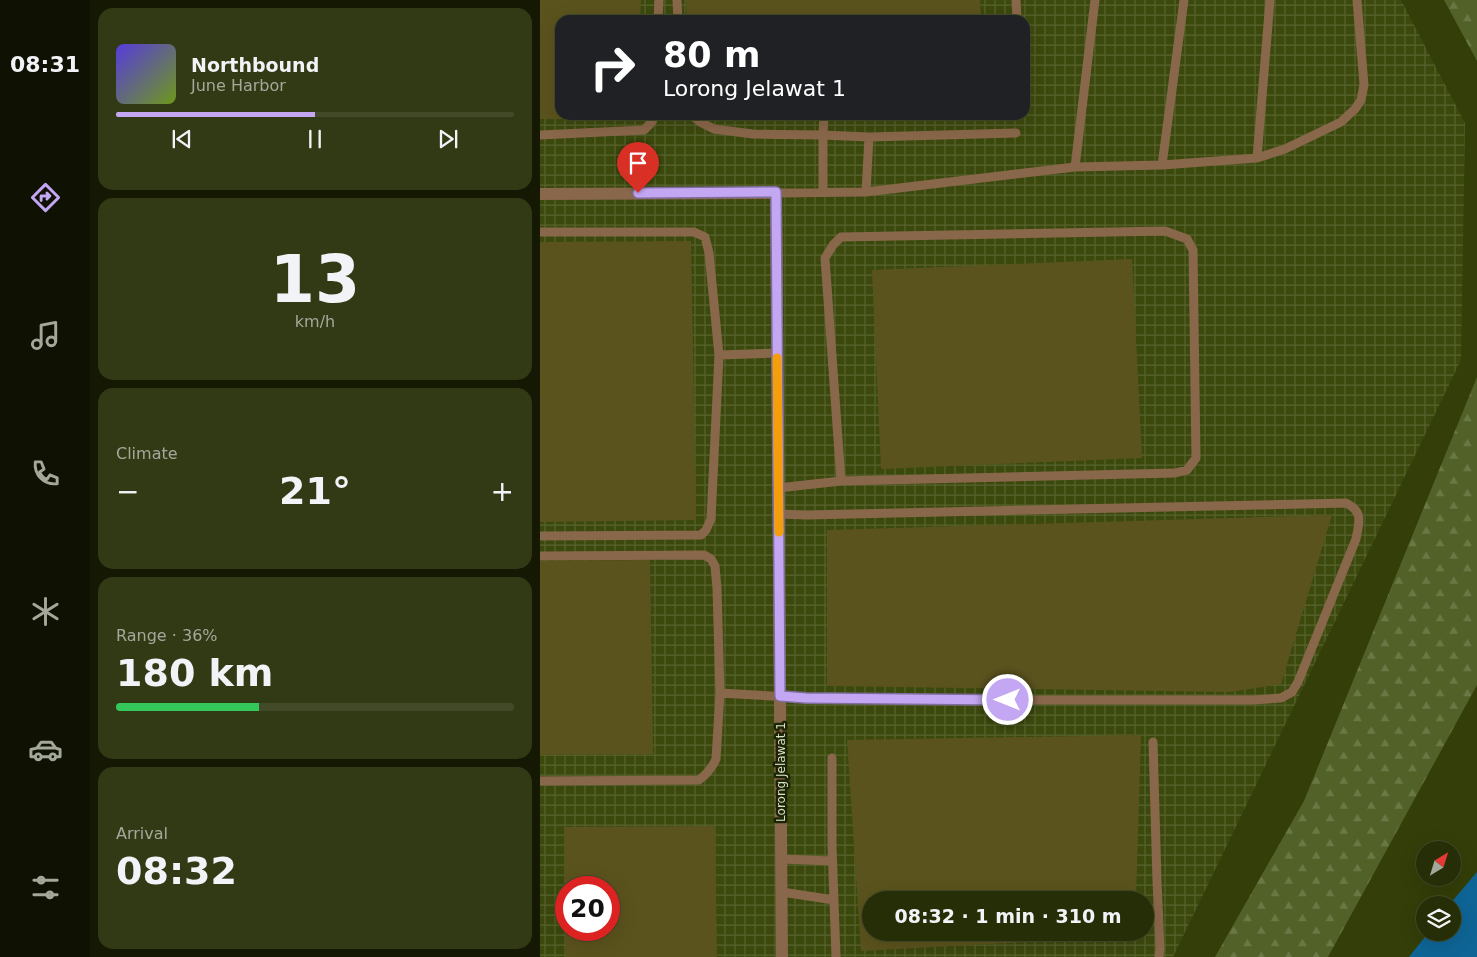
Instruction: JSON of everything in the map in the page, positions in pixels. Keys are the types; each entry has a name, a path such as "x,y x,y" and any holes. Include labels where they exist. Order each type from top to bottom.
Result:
{"street":[{"path":"540,194 776,192"},
{"name":"Lorong Jelawat 1","path":"776,192 782,957"}],"lane":[{"path":"658,15 659,0"},
{"path":"677,0 678,15"},
{"path":"1016,0 1016,15"},
{"path":"1075,167 1095,0"},
{"path":"1162,165 1184,0"},
{"path":"1257,158 1270,0"},
{"path":"776,192 866,192 1075,167 1162,165 1257,158 1285,150 1341,122 1355,109 1361,100 1364,85 1356,0"},
{"path":"540,135 644,130 653,120"},
{"path":"698,120 714,129 753,134 869,138 1016,133"},
{"path":"823,192 824,120"},
{"path":"866,192 869,138"},
{"path":"778,488 841,481 1175,473 1187,470 1196,458 1193,250 1187,239 1164,231 841,238 833,245 826,258 841,481"},
{"path":"540,232 694,232 705,237 709,254 719,355 711,519 706,530 701,535 540,536"},
{"path":"719,355 777,354"},
{"path":"720,693 806,698 933,700 1253,700 1281,698 1292,692 1298,682 1356,539 1360,521 1354,507 1346,503 807,515 778,514"},
{"path":"540,556 704,555 711,560 715,566 717,588 720,693 716,759 707,774 699,780 540,781"},
{"path":"1152,742 1159,957"},
{"path":"832,758 832,861 836,957"},
{"path":"781,859 832,861"},
{"path":"782,892 834,900"}],"shaded area":[{"path":"540,0 1401,0 1465,123 1461,360 1173,957 540,957"}],"green space":[{"path":"1444,0 1477,0 1477,61"},
{"path":"1477,377 1477,685 1328,957 1215,957 1304,801"}],"water":[{"path":"1477,872 1477,957 1409,957 1422,941 1461,941 1461,896 1457,896"}],"building":[{"path":"540,0 641,0 640,15 555,15 555,119 540,119"},
{"path":"686,0 980,0 981,15 687,15"},
{"path":"691,241 696,520 540,522 540,242"},
{"path":"1132,259 1142,458 881,469 872,270"},
{"path":"1332,515 1281,684 1230,692 827,686 827,530"},
{"path":"650,560 653,754 540,755 540,561"},
{"path":"1141,735 1136,891 862,891 862,941 1044,941 861,951 847,740"},
{"path":"715,826 717,957 566,957 565,941 620,941 620,876 565,876 564,827"}],"slow traffic":[{"path":"777,358 779,532"}],"route":[{"path":"638,193 776,192 780,696 806,698 1008,700"}]}
